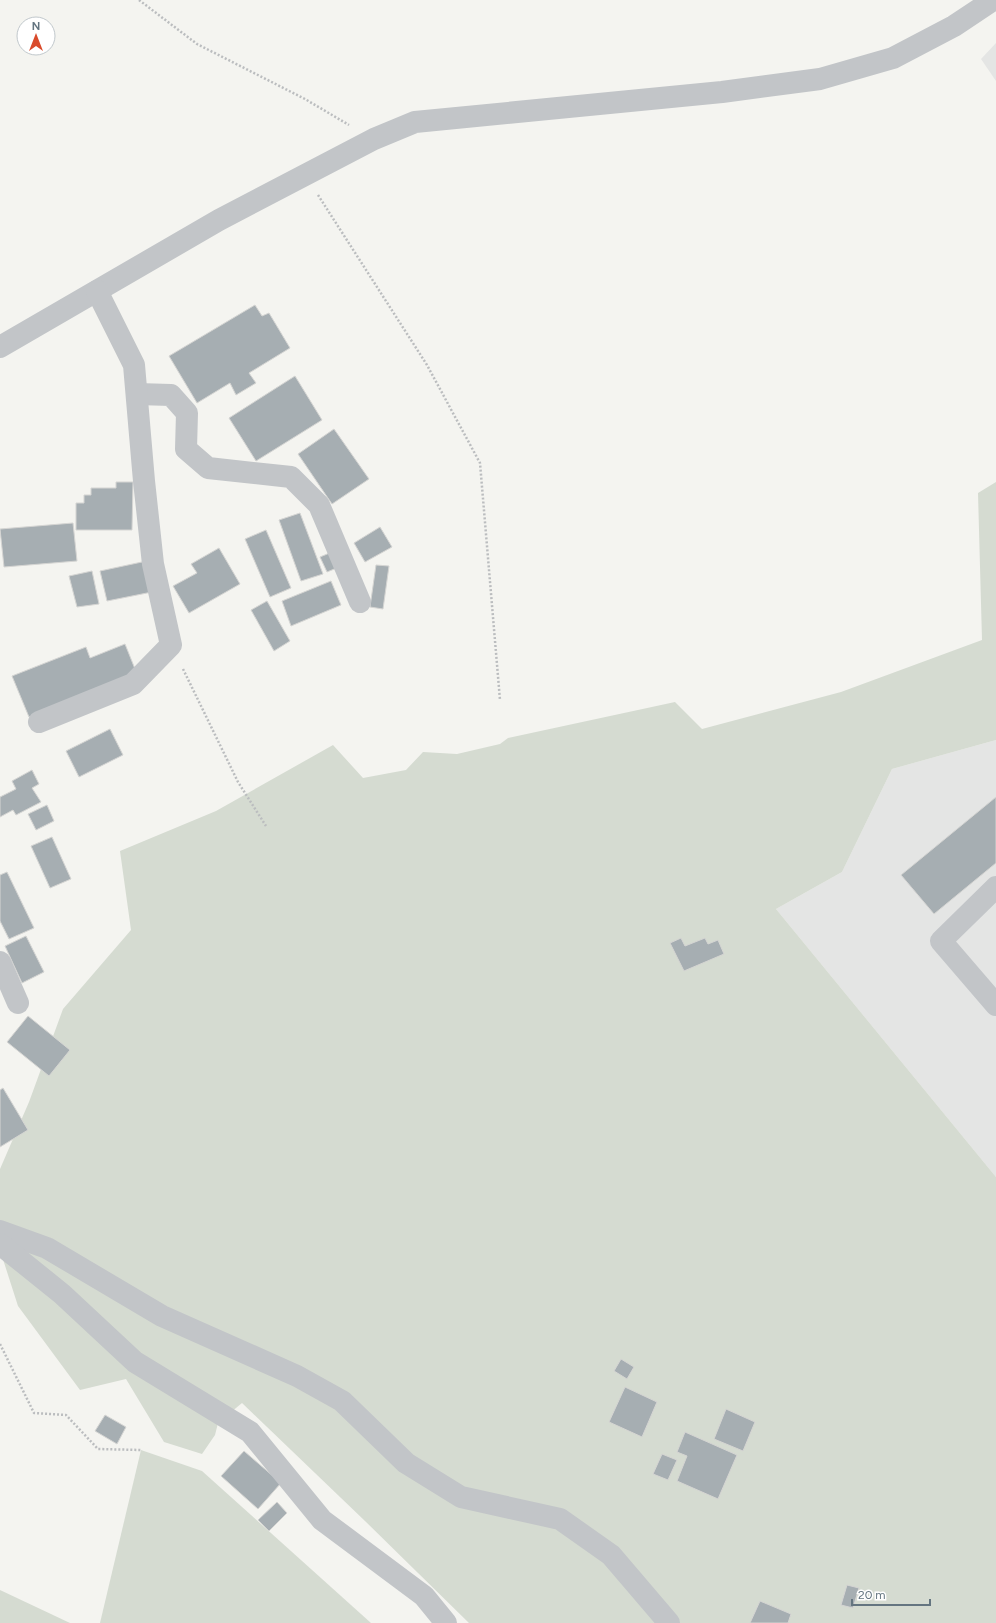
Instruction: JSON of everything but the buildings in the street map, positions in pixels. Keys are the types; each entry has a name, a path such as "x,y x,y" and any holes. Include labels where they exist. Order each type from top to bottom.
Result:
{"street":[{"path":"0,347 219,220 374,139 415,122 722,92 820,79 893,58 954,26 993,0"},
{"path":"39,722 133,684 171,646 153,564 134,365 97,291"},
{"path":"136,394 171,395 187,413 186,449 208,468 292,477 319,505 360,602"},
{"path":"996,887 941,941 996,1005"},
{"path":"0,962 18,1004"},
{"path":"0,1231 47,1248 162,1316 297,1376 342,1401 406,1463 461,1497 560,1519 611,1555 669,1623"},
{"path":"0,1244 62,1294 135,1362 250,1432 322,1520 424,1596 446,1623"}],"path":[{"path":"139,0 197,44 305,99 374,139"},
{"path":"305,174 427,365 480,463 500,700"},
{"path":"171,646 238,782 266,826"},
{"path":"0,1344 34,1413 66,1415 98,1449 141,1450"}],"shaded area":[{"path":"996,43 996,81 981,59"},
{"path":"996,482 996,740 892,769 842,872 776,909 996,1177 996,1623 469,1623 242,1403 218,1423 215,1435 202,1454 164,1442 126,1379 80,1390 18,1306 0,1250 0,1169 29,1102 63,1009 131,930 120,851 216,811 333,745 363,778 406,770 423,752 457,754 500,744 508,738 675,702 702,729 841,692 982,640 978,493"},
{"path":"996,740 996,1177 776,909 842,872 892,769"},
{"path":"141,1450 202,1471 371,1623 100,1623"},
{"path":"0,1590 70,1623 0,1623"}]}
